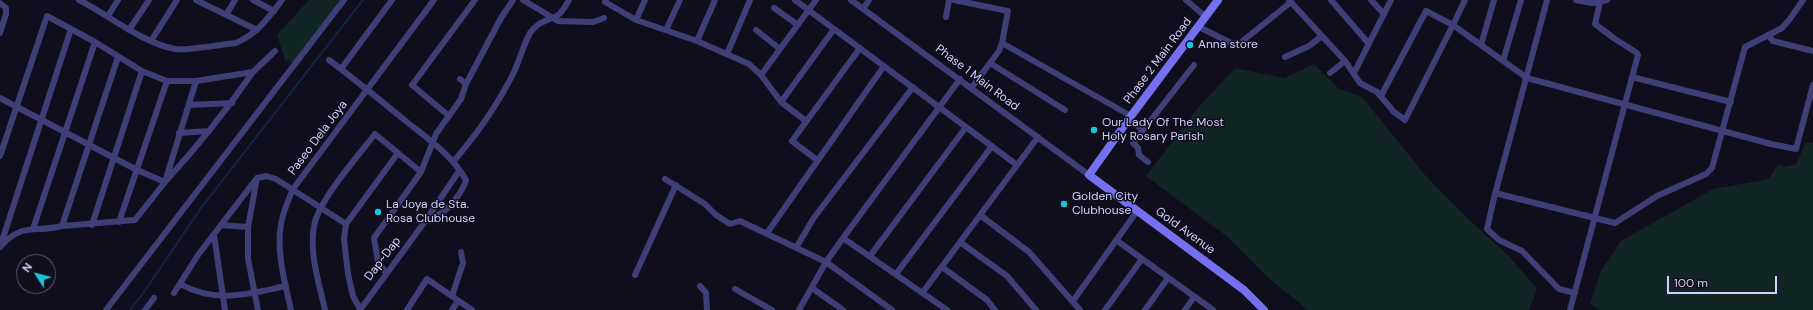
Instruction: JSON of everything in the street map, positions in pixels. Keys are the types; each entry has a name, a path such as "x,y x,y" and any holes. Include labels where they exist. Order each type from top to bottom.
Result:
{"street":[{"path":"79,0 92,3 129,30 151,41 176,50 236,43 257,30 282,0"},
{"path":"108,16 118,0"},
{"path":"129,30 149,0"},
{"path":"151,41 177,0"},
{"path":"196,0 204,2 226,15 257,30"},
{"path":"226,15 235,0"},
{"path":"253,0 263,2 274,11"},
{"path":"106,310 344,0"},
{"path":"341,69 392,0"},
{"name":"Paseo Dela Joya","path":"291,310 280,243 284,210 293,189 434,0"},
{"path":"449,116 412,85 475,0"},
{"path":"386,273 378,262 374,238 421,172 432,142 462,99 466,84 501,18 513,0"},
{"path":"523,0 558,21 567,23 593,22 604,18"},
{"path":"453,162 470,142 498,102 515,70 530,33 540,22 562,11 569,0"},
{"path":"606,0 605,2 636,20 697,41 749,64 761,75 782,102 806,121"},
{"path":"636,20 645,0"},
{"path":"666,30 680,0"},
{"path":"697,41 715,0"},
{"path":"727,54 750,0"},
{"path":"795,0 1018,165"},
{"path":"761,75 816,0"},
{"name":"Phase 1 Main Road","path":"851,0 972,87 1089,175"},
{"path":"863,9 869,0"},
{"path":"946,17 949,0"},
{"path":"954,0 1008,11 1002,43 990,63 972,87"},
{"path":"1186,0 1206,17"},
{"name":"Phase 2 Main Road","path":"1089,175 1130,117 1218,0"},
{"path":"1331,0 1369,44"},
{"path":"1371,0 1384,14"},
{"path":"1354,73 1391,0"},
{"path":"1199,27 1231,44 1239,44 1290,1 1344,61 1360,83 1377,92 1394,112 1405,120 1465,0"},
{"path":"1481,45 1494,0"},
{"path":"1503,61 1521,0"},
{"path":"1547,0 1488,227 1489,231 1499,240 1522,251 1560,289 1574,293"},
{"path":"1576,0 1592,3 1607,0"},
{"path":"1496,193 1615,223 1658,196 1706,174 1712,168 1745,47 1782,28 1803,0"},
{"path":"1570,310 1638,55 1615,40 1595,24 1600,2"},
{"path":"0,3 6,8 6,14 0,33"},
{"path":"774,8 798,25"},
{"path":"1381,96 1426,11 1453,25 1527,78 1723,131 1796,149 1813,85"},
{"path":"0,156 47,16 95,42 142,71 167,81 196,80 254,72"},
{"path":"0,247 71,29"},
{"path":"782,102 834,29"},
{"path":"756,30 780,49"},
{"path":"1768,35 1773,41 1813,51"},
{"path":"1285,57 1309,46 1322,36"},
{"path":"33,229 95,42"},
{"path":"1002,43 1130,117 1144,130"},
{"path":"817,160 792,141 860,48"},
{"path":"0,247 12,235 20,231 135,220 165,182 193,152 232,103 254,72 275,51"},
{"path":"62,226 118,57"},
{"path":"329,60 432,142 453,162 466,180 464,187 442,213 426,220"},
{"path":"1330,73 1344,61"},
{"path":"990,63 1066,110"},
{"path":"1148,162 1139,155 1138,148 1133,143 1194,65"},
{"path":"767,233 884,66"},
{"path":"92,225 142,71"},
{"path":"1632,76 1731,102"},
{"path":"460,79 466,84"},
{"path":"799,310 826,262 960,79"},
{"path":"165,182 196,80"},
{"path":"119,222 167,81"},
{"path":"796,248 813,219 913,87"},
{"path":"0,98 137,170 165,182"},
{"path":"188,105 232,103"},
{"path":"870,256 966,127"},
{"path":"179,133 209,131"},
{"path":"326,310 318,279 313,240 314,224 320,207 375,134 421,172"},
{"path":"923,292 1038,137"},
{"path":"896,274 992,146"},
{"path":"360,310 353,296 348,274 344,239 346,224 398,153"},
{"name":"Dap~Dap","path":"360,310 426,220 459,171"},
{"name":"Gold Avenue","path":"1089,175 1244,290 1264,310"},
{"path":"174,293 191,265 257,178 266,176 276,179 346,224"},
{"path":"257,178 248,227 248,259 258,310"},
{"path":"665,179 676,185 730,224 740,220 826,262 892,310"},
{"path":"635,275 676,185"},
{"path":"1073,301 1137,211"},
{"path":"980,215 1029,252 1080,310"},
{"path":"221,225 248,227"},
{"path":"214,235 225,310"},
{"path":"843,238 923,292 937,307 947,310"},
{"path":"1116,240 1213,310"},
{"path":"960,242 1007,276 1036,310"},
{"path":"452,296 463,263 461,252"},
{"path":"1104,310 1142,259"},
{"path":"942,267 987,300 995,310"},
{"path":"1144,310 1168,278"},
{"path":"407,310 428,279 472,310"},
{"path":"180,284 191,290 222,297 254,293 286,286"},
{"path":"700,286 706,293 707,310"},
{"path":"812,288 839,309"},
{"path":"735,289 772,310"},
{"path":"1184,310 1194,297"},
{"path":"145,310 154,298"},
{"path":"452,310 458,301"}],"green space":[{"path":"309,0 346,0 297,67 288,59 286,62 277,35"},
{"path":"1314,64 1339,89 1362,97 1426,176 1465,216 1509,256 1537,289 1529,310 1308,310 1266,276 1229,238 1146,176 1197,109 1235,68 1284,78"},
{"path":"1806,142 1813,143 1813,310 1600,310 1590,304 1601,271 1621,241 1713,189 1769,179 1778,164 1785,167 1796,164"}],"waterway":[{"path":"130,310 144,292 201,208 363,0"}],"place":[{"name":"Anna store","path":"1190,45"},
{"name":"Our Lady Of The Most Holy Rosary Parish","path":"1094,130"},
{"name":"Golden City Clubhouse","path":"1064,204"},
{"name":"La Joya de Sta. Rosa Clubhouse","path":"378,212"}]}
